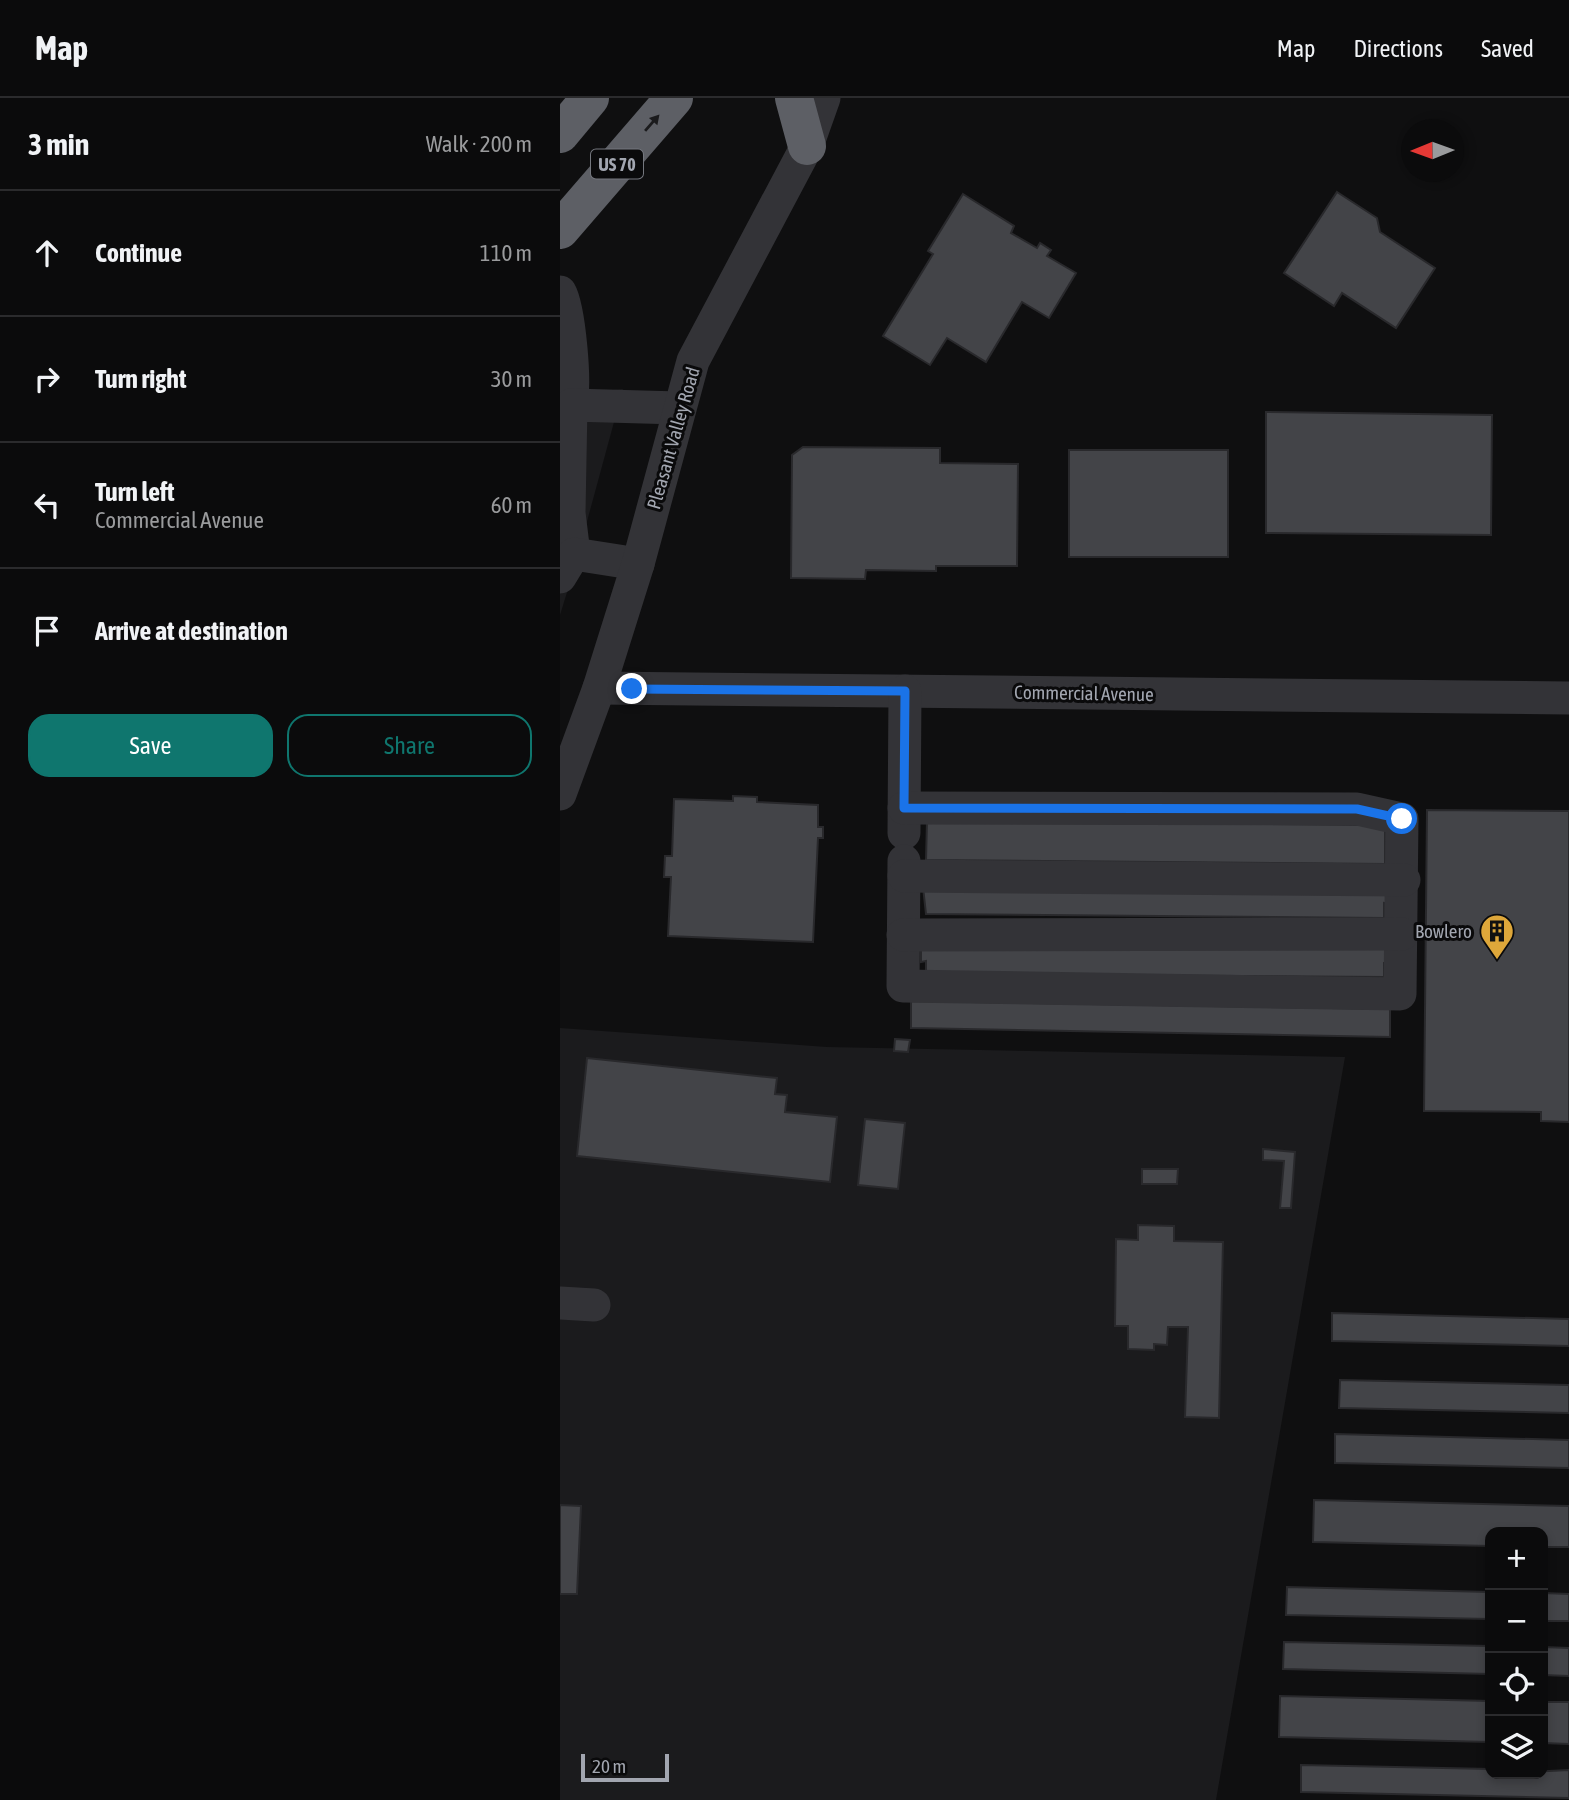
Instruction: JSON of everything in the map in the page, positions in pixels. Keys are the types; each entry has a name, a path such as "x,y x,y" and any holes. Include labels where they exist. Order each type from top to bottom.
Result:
{"highway":[{"name":"US 70","path":"560,230 674,98"},
{"path":"794,98 807,146"}],"street":[{"name":"Pleasant Valley Road","path":"560,793 599,688 638,564 693,361 807,146 824,98"},
{"path":"560,292 567,304 567,566 638,564"},
{"path":"566,412 679,408"},
{"name":"Commercial Avenue","path":"599,688 1569,698"},
{"path":"904,845 1357,809 1402,819 1404,880 1400,994 903,986 905,691"},
{"path":"904,845 1404,880"},
{"path":"903,935 1402,934"},
{"path":"560,1303 594,1305"}],"shaded area":[{"path":"623,389 573,573 560,615 560,395"},
{"path":"560,1028 827,1047 1345,1057 1216,1800 560,1800"}],"building":[{"path":"1337,192 1377,218 1380,232 1435,268 1396,328 1342,293 1334,306 1284,273"},
{"path":"963,194 1014,226 1011,233 1037,248 1040,243 1051,250 1047,256 1076,273 1049,318 1022,302 986,362 947,338 930,365 883,336 933,254 928,251"},
{"path":"1266,412 1492,415 1491,535 1266,533"},
{"path":"803,447 940,448 940,463 1018,464 1017,566 936,566 936,571 866,570 865,579 791,578 792,455"},
{"path":"1069,450 1228,450 1228,557 1069,557"},
{"path":"733,796 757,797 757,802 818,805 818,827 823,827 823,838 818,838 813,942 668,936 671,877 664,877 665,856 672,856 674,799 733,801"},
{"name":"Bowlero","path":"1427,810 1569,811 1569,1122 1541,1121 1541,1112 1424,1111"},
{"path":"927,821 1385,825 1385,864 926,860"},
{"path":"923,887 1391,890 1391,904 1384,903 1384,918 926,914"},
{"path":"921,941 1391,943 1390,963 1384,963 1384,977 926,974 926,961 921,962"},
{"path":"911,1001 1390,1009 1390,1037 911,1028"},
{"path":"895,1039 910,1040 908,1052 894,1051"},
{"path":"587,1058 777,1078 775,1094 787,1095 785,1112 837,1117 830,1182 577,1156"},
{"path":"865,1119 905,1123 898,1189 858,1185"},
{"path":"1263,1149 1295,1152 1291,1208 1280,1208 1284,1161 1263,1160"},
{"path":"1142,1169 1178,1169 1177,1184 1142,1184"},
{"path":"1138,1225 1174,1226 1174,1241 1223,1242 1219,1418 1185,1417 1188,1327 1168,1327 1167,1345 1154,1344 1154,1350 1128,1349 1128,1326 1115,1326 1116,1239 1138,1240"},
{"path":"1332,1313 1569,1319 1569,1346 1332,1341"},
{"path":"1340,1380 1569,1385 1569,1413 1339,1408"},
{"path":"1335,1434 1569,1440 1569,1468 1335,1463"},
{"path":"1314,1500 1569,1506 1569,1547 1548,1547 1548,1527 1485,1527 1485,1546 1313,1542"},
{"path":"560,1505 581,1506 577,1594 560,1594"},
{"path":"1287,1587 1485,1592 1485,1619 1286,1615"},
{"path":"1548,1593 1569,1594 1569,1621 1548,1621"},
{"path":"1284,1642 1485,1646 1485,1674 1283,1669"},
{"path":"1548,1647 1569,1648 1569,1676 1548,1675"},
{"path":"1280,1696 1485,1701 1485,1742 1279,1737"},
{"path":"1548,1702 1569,1702 1569,1744 1548,1743"},
{"path":"1301,1765 1485,1769 1485,1779 1548,1779 1548,1771 1569,1770 1569,1798 1301,1792"}],"place":[{"name":"Bowlero","path":"1497,961"}],"route":[{"path":"632,689 905,691 904,808 1357,809 1402,819"}]}
